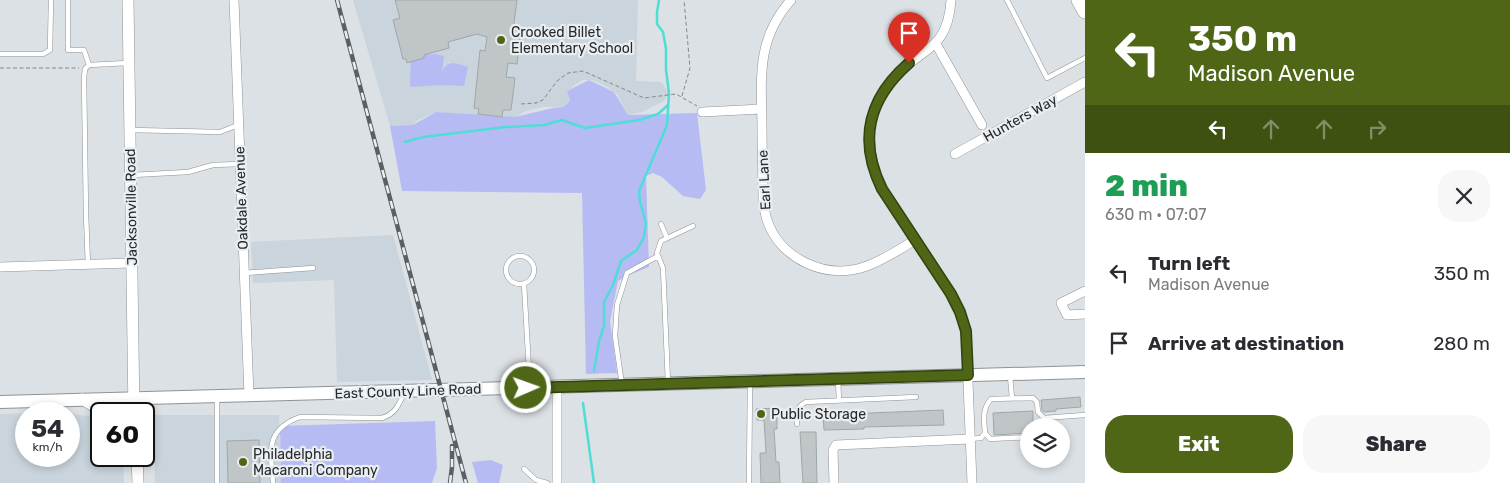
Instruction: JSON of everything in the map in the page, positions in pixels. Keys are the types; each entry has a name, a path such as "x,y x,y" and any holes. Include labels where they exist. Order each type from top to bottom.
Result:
{"highway":[{"path":"1079,0 1085,11"}],"main road":[{"name":"Jacksonville Road","path":"128,0 133,402"},
{"name":"East County Line Road","path":"0,402 1085,372"},
{"path":"82,400 90,404"},
{"path":"137,467 138,483"}],"street":[{"name":"Oakdale Avenue","path":"234,0 249,396"},
{"name":"Earl Lane","path":"791,0 774,25 765,49 761,75 763,201 767,220 776,237 788,252 803,262 822,269 842,271 863,268 915,240"},
{"path":"951,0 950,16 945,30 936,44 894,77 876,105 870,122 870,157 874,174 882,189 951,294 960,312 966,331 972,483"},
{"path":"936,44 982,125"},
{"name":"Hunters Way","path":"955,154 1085,82"},
{"path":"702,112 762,109"},
{"path":"0,267 132,263"},
{"path":"1085,291 1061,303 1067,315 1085,314"},
{"path":"557,387 557,483"},
{"path":"834,483 833,450 836,445 970,438"}],"lane":[{"path":"0,54 43,54 50,50 51,0"},
{"path":"68,0 68,50 84,50 87,67 84,78 88,265"},
{"path":"1007,0 1047,78 1085,58"},
{"path":"87,67 129,63"},
{"path":"130,130 220,132 238,125"},
{"path":"131,175 188,172 213,164 240,164"},
{"path":"661,224 668,238"},
{"path":"668,384 663,268 657,253 661,241 693,226"},
{"path":"517,256 526,257 533,264 534,273 529,282 524,284 511,282 506,274 507,265 512,258 517,256"},
{"path":"622,385 615,336 617,305 627,274 658,256"},
{"path":"244,274 312,268"},
{"path":"524,284 529,370 526,388"},
{"path":"1010,374 1012,398"},
{"path":"838,379 840,400"},
{"path":"750,382 750,483"},
{"path":"273,483 272,439 288,421 300,417 382,418 391,415 398,407 404,392"},
{"path":"217,396 217,483"},
{"path":"797,424 796,410 806,402 916,397"},
{"path":"1020,437 990,439 985,433 984,414 986,405 991,399 1033,398 1037,402 1038,412 1044,418 1085,415"},
{"path":"970,438 981,438 985,433"},
{"path":"524,469 536,480 547,483"}],"path":[{"path":"682,97 690,68 684,0"},
{"path":"0,68 87,67"},
{"path":"521,104 536,103 542,100 557,81 568,73 583,71 644,98 676,94 698,107 702,112"}],"shaded area":[{"name":"Crooked Billet Elementary School","path":"353,0 638,0 636,81 661,82 669,93 664,101 642,112 628,115 617,94 606,86 592,80 582,80 567,91 570,101 563,107 543,107 526,111 515,117 501,118 436,112 416,121 413,125 390,126"},
{"path":"436,54 444,56 442,73 446,66 452,63 468,67 464,86 410,87 411,56"},
{"path":"589,80 614,92 628,115 697,113 706,190 700,199 683,196 662,177 653,173 646,176 649,267 618,281 610,321 617,373 586,374 582,193 402,191 390,126 413,125 436,112 515,117 563,107 570,101 567,91"},
{"path":"393,235 432,380 337,382 334,280 253,283 251,242"},
{"path":"0,414 15,414 15,467 80,467 80,415 90,416 90,467 123,467 124,483 0,483"},
{"path":"155,415 279,415 281,483 155,483"},
{"path":"435,421 437,468 432,483 281,483 280,426"},
{"path":"491,460 503,465 499,483 478,483 472,462"}],"building":[{"path":"395,0 517,0 513,30 521,31 517,64 508,63 506,77 515,78 511,110 503,110 502,117 478,114 479,109 474,108 480,50 485,51 487,37 477,34 448,42 449,48 424,55 424,58 407,63 406,59 403,59 393,20 400,18"},
{"path":"1080,397 1081,407 1044,412 1042,410 1041,400"},
{"path":"777,408 777,429 774,429 776,462 779,462 780,483 761,483 760,453 766,453 764,420 757,420 756,409"},
{"path":"943,410 944,425 824,430 823,415"},
{"path":"1033,411 1033,418 1020,418 1020,434 994,435 993,413"},
{"path":"800,432 816,432 817,483 803,483"},
{"name":"Philadelphia Macaroni Company","path":"259,440 260,483 228,483 227,441"}],"waterway":[{"path":"594,371 599,341 604,326 604,302 613,285 621,261 637,250 644,237 646,223 639,191 667,125 669,93 666,49 663,32 657,24 659,0"},
{"path":"405,142 423,137 506,127 544,125 562,120 585,128 639,120 658,114 668,105"},
{"path":"583,403 594,483"}],"railway":[{"path":"337,0 466,483"},
{"path":"450,483 452,446"}],"place":[{"name":"Crooked Billet Elementary School","path":"501,40"},
{"name":"Public Storage","path":"761,414"},
{"name":"Philadelphia Macaroni Company","path":"243,462"}],"route":[{"path":"526,388 968,375 966,331 960,312 951,294 882,189 874,174 870,157 870,122 876,105 894,77 909,63"}]}
